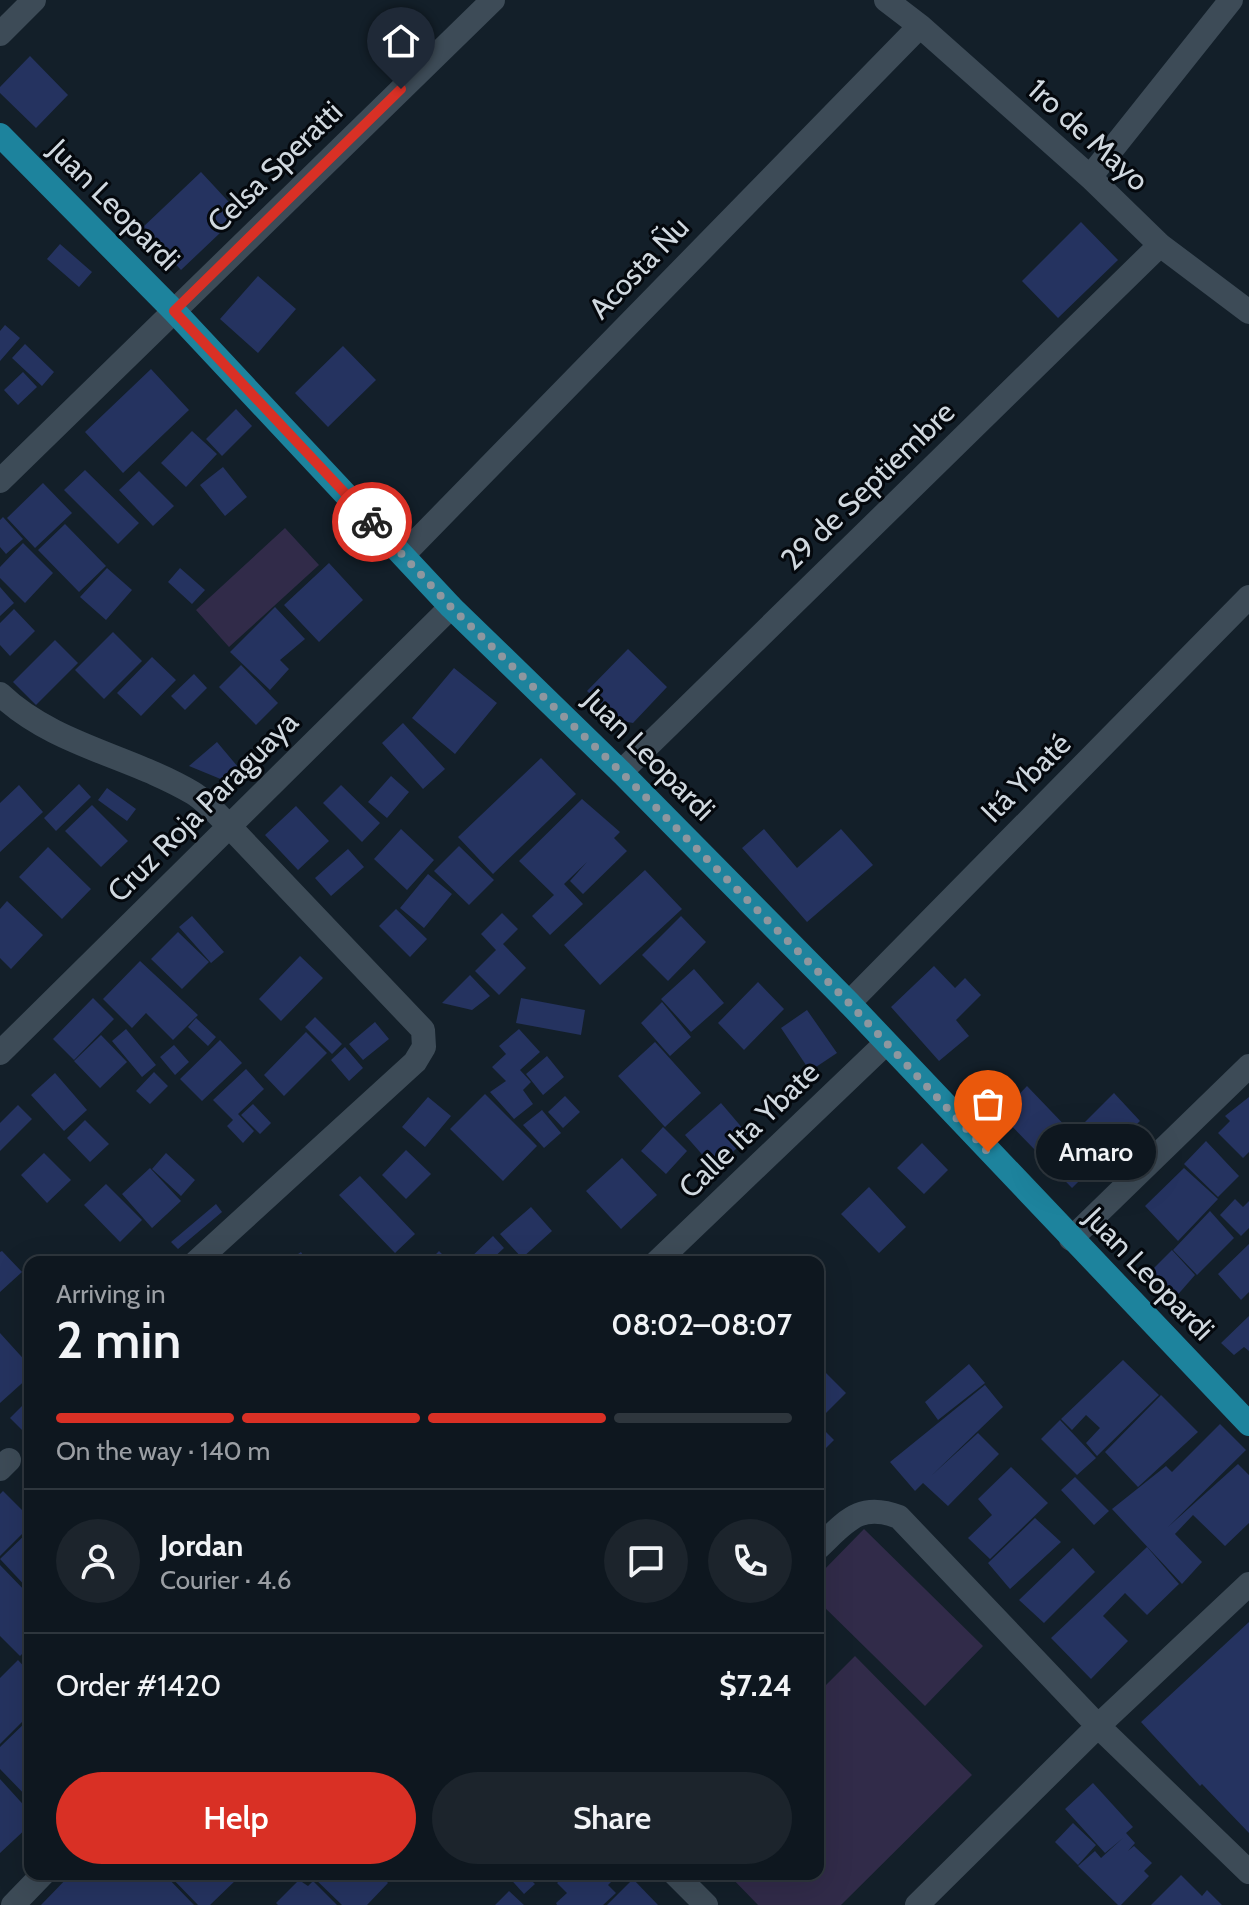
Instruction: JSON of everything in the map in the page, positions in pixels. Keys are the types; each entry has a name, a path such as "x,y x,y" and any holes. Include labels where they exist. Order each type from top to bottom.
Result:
{"main road":[{"name":"Juan Leopardi","path":"0,135 174,311 451,607 621,772 849,1003 1249,1424"}],"street":[{"path":"0,34 34,0"},
{"name":"Celsa Speratti","path":"0,481 493,0"},
{"name":"1ro de Mayo","path":"886,0 920,26 1090,177 1160,245 1249,312"},
{"path":"1090,177 1231,0"},
{"name":"Acosta Ñu","path":"403,555 920,26"},
{"name":"29 de Septiembre","path":"621,772 1160,245"},
{"name":"Itá Ybaté","path":"849,1003 1249,597"},
{"name":"Cruz Roja Paraguaya","path":"0,1053 451,607"},
{"path":"0,694 14,708 40,725 196,794 423,1030 424,1047 415,1062 203,1256"},
{"name":"Calle Ita Ybate","path":"663,1256 885,1044"},
{"path":"1071,1239 1249,1066"},
{"path":"824,1542 850,1518 866,1510 884,1511 899,1517 1098,1726 1249,1872"},
{"path":"917,1905 1098,1726 1249,1584"},
{"path":"13,1905 37,1880"},
{"path":"681,1880 706,1905"}],"shaded area":[{"path":"285,528 319,565 229,647 196,610"},
{"path":"864,1529 983,1646 925,1706 824,1607 824,1570"},
{"path":"855,1656 972,1775 841,1905 758,1905 734,1880 824,1880 824,1687"}],"building":[{"path":"30,56 68,95 36,128 0,93 0,87"},
{"path":"201,172 240,214 181,270 142,228"},
{"path":"1081,222 1118,260 1058,318 1022,281"},
{"path":"60,244 92,272 79,287 47,259"},
{"path":"258,276 296,309 258,353 220,319"},
{"path":"5,325 20,338 0,361 0,331"},
{"path":"25,344 54,372 42,386 12,358"},
{"path":"343,346 376,380 328,427 295,393"},
{"path":"151,369 189,410 123,473 85,432"},
{"path":"23,372 37,387 18,405 4,390"},
{"path":"236,409 252,426 222,456 206,439"},
{"path":"192,431 217,454 186,487 161,463"},
{"path":"223,467 247,497 225,516 200,485"},
{"path":"85,470 139,523 118,544 64,490"},
{"path":"139,471 174,506 153,526 119,490"},
{"path":"43,483 72,513 35,548 7,518"},
{"path":"3,517 23,539 6,554 0,547 0,520"},
{"path":"65,524 106,566 79,592 38,550"},
{"path":"23,543 53,573 25,603 0,578 0,567"},
{"path":"329,563 363,600 319,642 284,605"},
{"path":"107,568 132,590 106,620 80,597"},
{"path":"180,568 205,590 192,604 168,582"},
{"path":"0,587 14,603 0,616"},
{"path":"275,607 305,639 280,660 289,669 270,690 230,652"},
{"path":"14,609 35,631 10,656 0,645 0,623"},
{"path":"113,632 142,661 104,699 75,670"},
{"path":"55,640 78,663 36,705 13,682"},
{"path":"628,649 667,687 633,723 617,720 587,691"},
{"path":"152,657 176,680 141,716 117,693"},
{"path":"241,665 278,703 256,725 219,687"},
{"path":"454,668 497,703 455,754 412,718"},
{"path":"194,674 207,688 185,710 171,696"},
{"path":"403,723 445,769 423,789 382,743"},
{"path":"217,742 238,767 223,780 189,766"},
{"path":"541,758 576,794 493,874 458,837"},
{"path":"391,776 409,792 387,818 368,802"},
{"path":"79,784 91,797 56,831 44,818"},
{"path":"19,785 43,812 0,852 0,803"},
{"path":"341,785 380,823 362,842 323,803"},
{"path":"107,788 136,809 127,821 98,800"},
{"path":"582,799 620,832 614,838 627,851 583,894 570,881 587,862 564,884 583,904 550,935 532,916 554,895 519,861"},
{"path":"92,805 128,841 101,867 65,831"},
{"path":"296,806 329,841 298,870 265,835"},
{"path":"401,829 434,860 407,890 374,859"},
{"path":"764,829 797,868 841,829 873,865 807,922 742,848"},
{"path":"459,846 494,880 469,905 434,871"},
{"path":"48,847 91,889 62,919 19,877"},
{"path":"348,849 364,867 331,896 315,878"},
{"path":"645,870 682,909 600,985 564,945"},
{"path":"428,874 452,894 424,928 400,908"},
{"path":"7,901 43,935 11,969 0,958 0,909"},
{"path":"396,909 427,939 410,957 379,926"},
{"path":"502,913 518,929 503,944 526,968 499,995 475,971 496,950 481,934"},
{"path":"192,916 224,952 211,963 179,927"},
{"path":"681,916 706,942 668,981 642,955"},
{"path":"178,932 209,962 182,989 151,959"},
{"path":"300,956 323,978 281,1021 259,999"},
{"path":"140,961 198,1015 173,1040 146,1013 132,1028 103,999"},
{"path":"934,966 955,988 965,978 981,995 956,1020 969,1036 939,1061 891,1007"},
{"path":"694,969 724,1003 691,1032 661,999"},
{"path":"470,975 490,996 472,1010 442,1003"},
{"path":"758,982 784,1009 744,1050 718,1023"},
{"path":"93,998 114,1019 74,1060 53,1039"},
{"path":"521,998 585,1010 581,1035 516,1023"},
{"path":"662,1002 691,1037 670,1056 641,1023"},
{"path":"807,1010 837,1053 810,1071 781,1028"},
{"path":"315,1017 342,1044 332,1054 305,1027"},
{"path":"196,1018 216,1037 208,1046 188,1027"},
{"path":"375,1022 389,1039 363,1060 349,1044"},
{"path":"126,1029 156,1065 142,1077 112,1041"},
{"path":"519,1029 540,1052 520,1070 531,1082 523,1090 533,1104 514,1119 490,1092 506,1081 492,1067 506,1054 499,1046"},
{"path":"306,1032 327,1053 284,1096 264,1075"},
{"path":"101,1035 127,1062 100,1088 74,1061"},
{"path":"220,1040 242,1063 202,1101 180,1079"},
{"path":"655,1042 701,1093 665,1127 618,1076"},
{"path":"174,1045 189,1062 175,1075 160,1057"},
{"path":"345,1047 363,1068 349,1081 331,1060"},
{"path":"547,1056 564,1077 543,1095 526,1074"},
{"path":"246,1069 264,1089 238,1114 254,1131 243,1143 227,1126 233,1120 213,1100"},
{"path":"154,1072 168,1086 150,1104 136,1091"},
{"path":"55,1073 87,1110 64,1131 31,1095"},
{"path":"1027,1086 1073,1134 1114,1093 1140,1121 1072,1188 1000,1114"},
{"path":"485,1094 537,1146 503,1181 450,1129"},
{"path":"565,1096 580,1112 563,1128 548,1112"},
{"path":"428,1097 451,1116 425,1147 402,1127"},
{"path":"1249,1097 1249,1152 1243,1158 1218,1133 1230,1121 1225,1116"},
{"path":"721,1103 750,1137 714,1168 685,1135"},
{"path":"253,1104 271,1123 260,1134 241,1115"},
{"path":"18,1105 32,1119 0,1151 0,1123"},
{"path":"542,1110 561,1133 544,1148 523,1125"},
{"path":"85,1120 109,1144 90,1162 67,1138"},
{"path":"663,1127 687,1151 666,1174 641,1151"},
{"path":"1206,1141 1239,1176 1218,1197 1184,1164"},
{"path":"922,1143 948,1170 924,1194 897,1168"},
{"path":"406,1150 431,1174 406,1199 382,1175"},
{"path":"44,1153 71,1180 47,1203 21,1175"},
{"path":"166,1153 195,1180 181,1196 152,1169"},
{"path":"622,1158 657,1195 621,1229 586,1191"},
{"path":"150,1168 181,1201 152,1228 122,1194"},
{"path":"1184,1168 1218,1199 1178,1241 1145,1206"},
{"path":"360,1176 415,1234 395,1253 339,1195"},
{"path":"106,1184 142,1220 120,1242 84,1205"},
{"path":"869,1187 906,1227 879,1253 841,1214"},
{"path":"1235,1199 1243,1207 1249,1201 1249,1228 1241,1236 1220,1215"},
{"path":"216,1204 222,1212 178,1249 171,1242"},
{"path":"531,1207 552,1231 524,1256 520,1256 500,1234"},
{"path":"1210,1211 1234,1238 1197,1275 1173,1250"},
{"path":"493,1236 504,1248 495,1256 472,1256"},
{"path":"1249,1244 1249,1292 1241,1300 1218,1274"},
{"path":"1172,1250 1195,1275 1174,1299 1150,1272"},
{"path":"0,1252 22,1272 0,1292"},
{"path":"1249,1316 1249,1351 1244,1347 1234,1355 1221,1343"},
{"path":"0,1333 24,1359 24,1381 0,1403"},
{"path":"1123,1360 1159,1395 1097,1456 1086,1443 1100,1428 1086,1415 1072,1430 1061,1419"},
{"path":"969,1364 985,1383 938,1420 925,1402"},
{"path":"824,1371 846,1393 824,1415"},
{"path":"985,1385 1003,1407 931,1476 978,1433 999,1454 948,1506 923,1483 915,1491 890,1462"},
{"path":"1161,1395 1198,1432 1138,1487 1105,1452"},
{"path":"24,1404 24,1432 10,1418"},
{"path":"1060,1420 1096,1458 1077,1475 1041,1439"},
{"path":"1220,1424 1246,1450 1168,1527 1238,1464 1249,1475 1249,1523 1225,1546 1193,1515 1175,1534 1202,1562 1182,1584 1112,1509 1166,1466 1172,1472"},
{"path":"824,1430 834,1440 824,1450"},
{"path":"1011,1467 1048,1503 990,1559 968,1538 992,1515 978,1499"},
{"path":"1075,1477 1109,1511 1094,1525 1061,1490"},
{"path":"3,1491 24,1512 24,1532 0,1556 0,1494"},
{"path":"1035,1518 1061,1542 1010,1589 988,1563"},
{"path":"24,1536 24,1585 0,1559"},
{"path":"1147,1547 1179,1584 1147,1615 1125,1593 1103,1616 1128,1641 1091,1679 1051,1638"},
{"path":"1073,1548 1095,1572 1044,1623 1019,1600"},
{"path":"0,1565 24,1590 24,1652 20,1656 0,1636"},
{"path":"1249,1622 1249,1833 1141,1722"},
{"path":"18,1660 24,1666 24,1720 0,1744 0,1678"},
{"path":"24,1724 24,1794 0,1769 0,1747"},
{"path":"0,1779 24,1805 24,1831 0,1853"},
{"path":"1093,1783 1133,1827 1126,1833 1135,1843 1128,1851 1134,1846 1152,1863 1144,1871 1149,1876 1121,1905 1078,1866 1095,1851 1101,1858 1123,1838 1105,1853 1065,1809"},
{"path":"1073,1823 1096,1845 1078,1865 1055,1842"},
{"path":"1181,1875 1202,1896 1207,1890 1222,1905 1151,1905"},
{"path":"65,1880 170,1880 194,1905 41,1905"},
{"path":"174,1880 236,1880 210,1905 198,1905"},
{"path":"299,1880 308,1886 313,1881 337,1905 278,1905 276,1903"},
{"path":"316,1880 385,1880 388,1883 367,1905 342,1905"},
{"path":"511,1880 531,1880 535,1884 524,1894"},
{"path":"560,1880 613,1880 608,1885 616,1893 603,1905 557,1905 567,1893 557,1883"},
{"path":"634,1880 658,1905 607,1905"},
{"path":"509,1891 524,1905 495,1905"}],"way so far":[{"path":"372,522 451,607 621,772 849,1003 988,1152"}],"place":[{"name":"Amaro","path":"988,1152"}],"route":[{"path":"372,522 174,311 401,89"}]}
